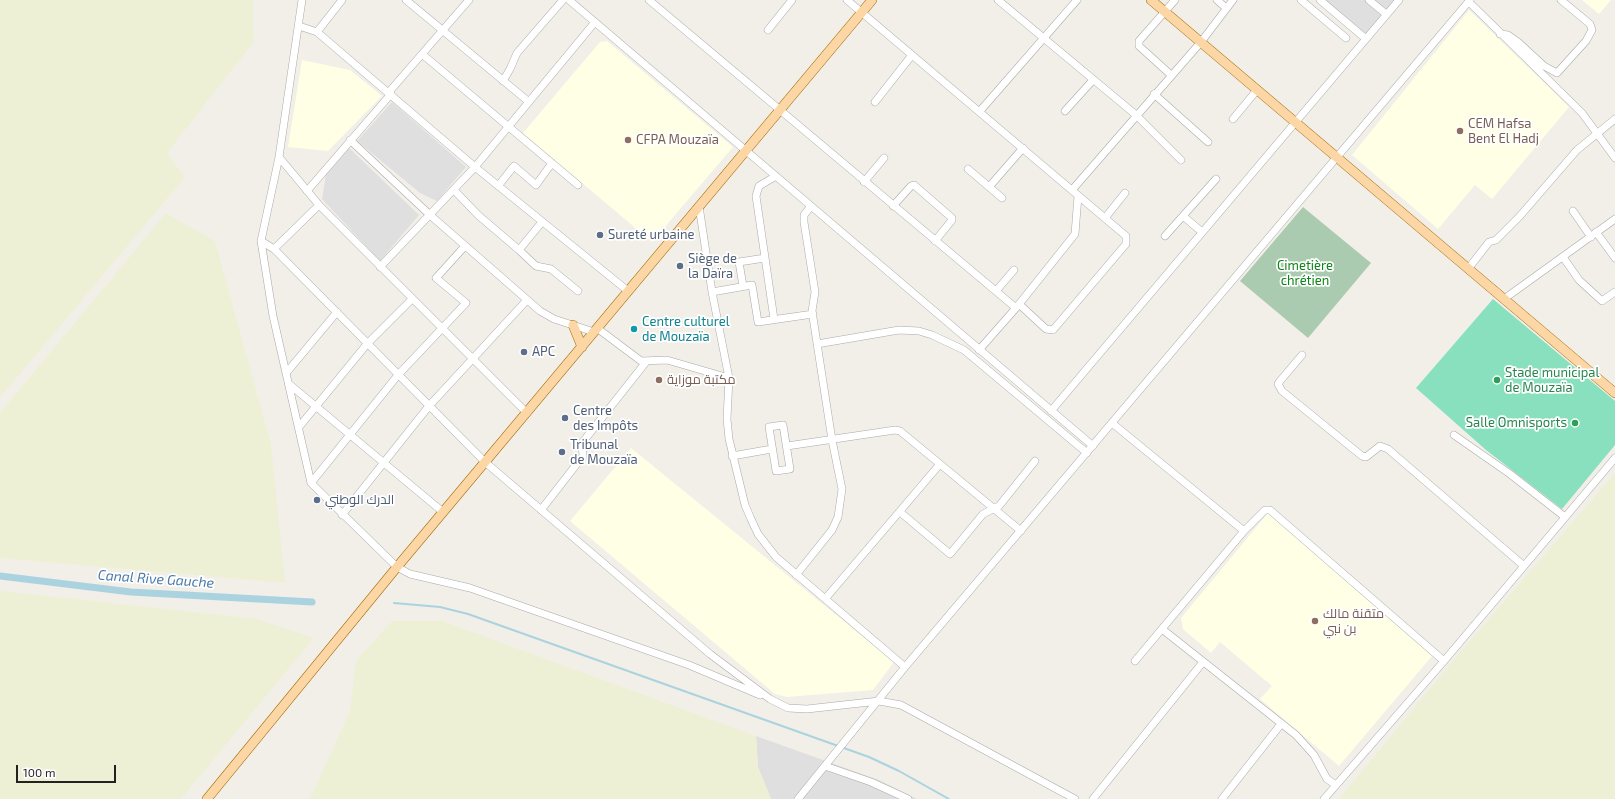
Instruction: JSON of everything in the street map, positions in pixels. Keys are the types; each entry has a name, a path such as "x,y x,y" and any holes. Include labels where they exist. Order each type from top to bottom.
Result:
{"main road":[{"path":"207,799 443,512 872,0"},
{"path":"1151,0 1615,393"},
{"path":"573,325 582,347"}],"street":[{"path":"302,0 278,157 261,241 273,316 287,372 311,484 397,568 410,574 470,588 689,664 788,708 879,701 901,705 1075,799"},
{"path":"317,32 342,0"},
{"path":"406,0 529,102"},
{"path":"306,191 469,0"},
{"path":"503,80 517,53 563,0"},
{"path":"569,0 1093,446"},
{"path":"649,0 779,111 996,291 1018,306 1046,329 1053,330 1126,244 1126,236 848,0"},
{"path":"768,30 792,0"},
{"path":"998,0 1136,115 1181,160"},
{"path":"980,111 1077,0"},
{"path":"1171,75 1139,46 1139,41 1175,0"},
{"path":"1217,0 1226,8"},
{"path":"1072,190 1200,42 1233,0"},
{"path":"1301,0 1346,38"},
{"path":"1320,0 1366,39"},
{"path":"1369,0 1386,14"},
{"path":"1051,411 1399,0"},
{"path":"1500,34 1508,36 1518,42 1544,66 1557,73 1586,41 1592,30 1590,24 1560,0"},
{"path":"798,799 879,701 905,667 1469,1 1500,34 1582,113 1615,158"},
{"path":"380,267 475,167 595,22"},
{"path":"299,26 317,32 475,167 628,291"},
{"path":"422,54 508,128 578,185"},
{"path":"875,102 912,55"},
{"path":"1065,111 1093,80"},
{"path":"1233,119 1257,90"},
{"path":"1154,94 1208,142"},
{"path":"1468,269 1489,242 1496,240 1519,217 1576,150 1597,132 1615,120"},
{"path":"350,140 430,216 527,300 548,316 573,325 596,330 637,360 646,362 667,360 729,378"},
{"path":"989,188 1024,148"},
{"path":"278,157 319,205 473,360 527,412"},
{"path":"864,182 884,158"},
{"path":"498,186 514,166 536,184 552,163"},
{"path":"968,169 1002,198"},
{"path":"774,319 757,190 758,186 776,176"},
{"path":"1166,236 1216,179"},
{"path":"893,206 911,186 914,185 952,218 935,241"},
{"path":"454,190 478,215 536,266 551,269 578,291"},
{"path":"1104,218 1125,193"},
{"path":"979,350 1018,306 1075,234 1078,196"},
{"path":"274,249 319,205"},
{"path":"699,206 712,292 729,378 727,419 732,456 745,504 758,534 776,557 905,667"},
{"path":"796,574 832,530 838,517 842,489 832,440 813,314 814,292 804,222 804,215 811,206"},
{"path":"1573,211 1615,258"},
{"path":"1183,216 1202,232"},
{"path":"1504,299 1615,219"},
{"path":"519,250 542,222"},
{"path":"261,241 274,249 485,462 710,654 770,699"},
{"path":"311,484 398,375 443,330 466,303 436,278 464,246"},
{"path":"1563,257 1579,280 1602,301 1615,292"},
{"path":"743,286 739,262 765,258"},
{"path":"996,291 1014,270"},
{"path":"712,292 752,285 758,322 813,314"},
{"path":"299,427 367,344 412,299"},
{"path":"342,515 429,406 527,300"},
{"path":"287,372 337,312"},
{"path":"817,344 910,329 932,335 967,353 1087,453"},
{"path":"1302,355 1280,380 1278,384 1282,391 1362,456 1366,457 1380,446 1388,449 1524,566"},
{"path":"541,510 583,456 582,443 646,362"},
{"path":"289,384 443,512"},
{"path":"1112,423 1244,531"},
{"path":"783,425 790,469 776,471 772,449 769,426 783,425"},
{"path":"787,446 894,430 905,434 1020,531"},
{"path":"1454,435 1510,474 1565,517"},
{"path":"732,456 772,449"},
{"path":"1324,799 1444,661 1615,458"},
{"path":"900,512 950,554 983,514 994,510 999,506 1035,461"},
{"path":"825,599 940,464"},
{"path":"1135,661 1244,531 1265,510 1270,510 1444,661"},
{"path":"1162,629 1282,724 1307,746 1327,778 1336,785"},
{"path":"1092,799 1203,662"},
{"path":"1222,799 1282,724"},
{"path":"825,766 871,782 908,799"}],"shaded area":[{"path":"0,0 253,0 253,43 167,153 185,177 0,398"},
{"path":"1325,0 1395,0 1366,35"},
{"path":"1582,0 1611,0 1599,14"},
{"name":"CEM Hafsa Bent El Hadj","path":"1469,10 1569,107 1492,199 1475,185 1438,229 1352,155"},
{"name":"CFPA Mouzaïa","path":"607,41 733,147 652,242 523,133 600,42"},
{"path":"302,60 350,70 382,96 328,151 288,147"},
{"path":"392,102 466,167 437,201 420,193 357,141"},
{"path":"346,145 419,215 380,261 322,199 327,168"},
{"path":"166,213 215,241 271,445 285,583 0,558 0,413"},
{"path":"631,448 894,662 873,690 787,697 775,694 570,521"},
{"path":"1615,473 1615,799 1339,799 1452,662"},
{"name":"متقنة مالك بن نبي","path":"1268,513 1432,656 1339,766 1260,699 1272,686 1220,642 1211,653 1183,629 1181,618"},
{"path":"0,591 257,619 314,638 181,799 0,799"},
{"path":"392,621 442,621 756,736 758,767 771,799 310,799 350,711 356,661"},
{"path":"756,736 879,780 917,799 771,799 758,767"}],"green space":[{"name":"Cimetière chrétien","path":"1303,207 1371,263 1308,338 1240,281"},
{"name":"Stade municipal de Mouzaïa","path":"1493,299 1615,401 1615,445 1562,509 1486,450 1416,388"}],"waterway":[{"name":"Canal Rive Gauche","path":"0,576 131,592 312,602"},
{"path":"394,603 440,607 468,614 869,757 899,771 949,799"}],"place":[{"name":"CEM Hafsa Bent El Hadj","path":"1460,131"},
{"name":"CFPA Mouzaïa","path":"628,140"},
{"name":"Sureté urbaine","path":"600,235"},
{"name":"Siège de la Daïra","path":"680,266"},
{"name":"Centre culturel de Mouzaïa","path":"634,329"},
{"name":"APC","path":"524,352"},
{"name":"مكتبة موزاية","path":"659,380"},
{"name":"Stade municipal de Mouzaïa","path":"1497,380"},
{"name":"Centre des Impôts","path":"565,418"},
{"name":"Salle Omnisports","path":"1575,423"},
{"name":"Tribunal de Mouzaïa","path":"562,452"},
{"name":"الدرك الوطني","path":"317,500"},
{"name":"متقنة مالك بن نبي","path":"1315,621"}]}
